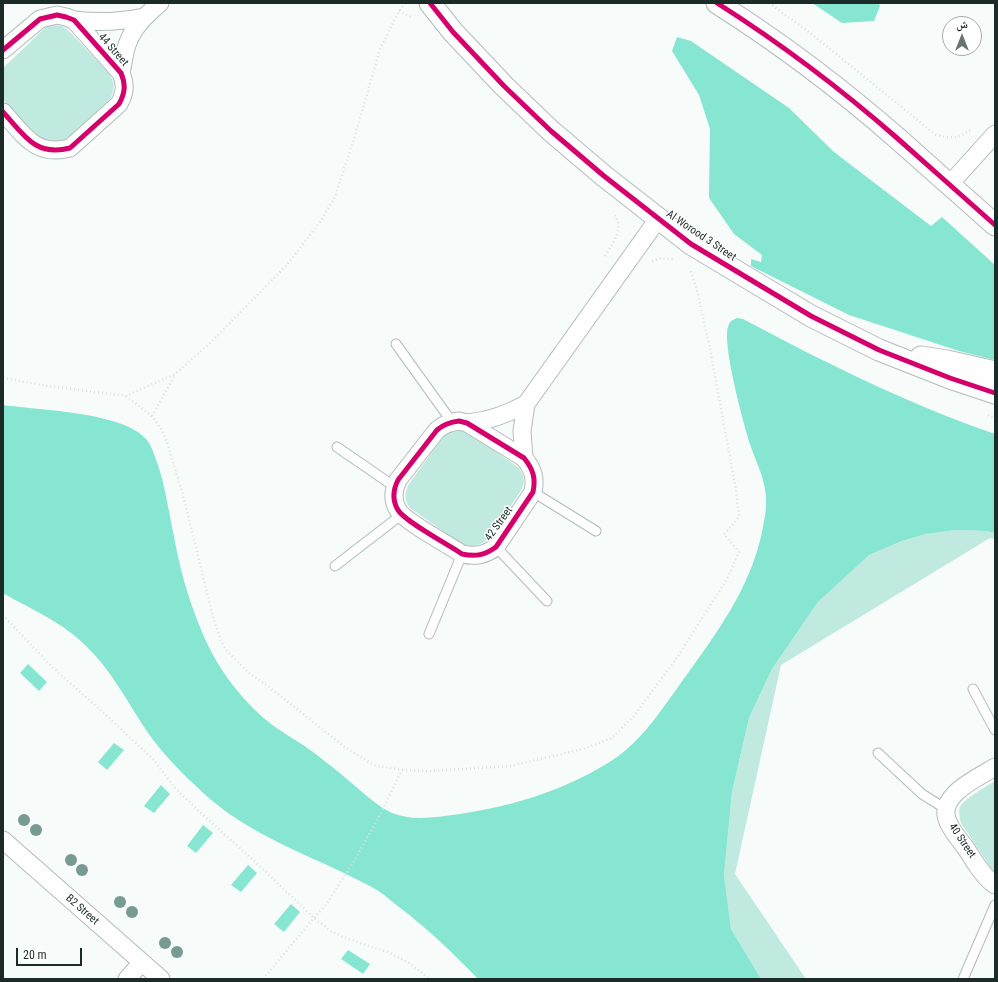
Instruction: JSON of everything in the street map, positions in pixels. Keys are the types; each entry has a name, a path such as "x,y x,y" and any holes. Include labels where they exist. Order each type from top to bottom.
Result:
{"street":[{"name":"44 Street","path":"121,73 127,45 134,30 144,17 160,3"},
{"name":"Al Worood 3 Street","path":"430,3 453,32 498,81 551,132 691,244 811,316 879,350 950,378 995,393"},
{"path":"717,3 788,52 844,94 897,138 995,225"},
{"name":"44 Street","path":"3,50 40,19 57,15 66,16 74,20 91,22 109,22 144,17"},
{"name":"44 Street","path":"3,112 31,142 40,148 60,150 70,148 119,104 123,97 124,89 124,81 121,73 74,20"},
{"path":"949,185 993,136"},
{"path":"401,515 394,502 394,487 437,430 444,425 459,422 482,422 498,418 526,404 658,219"},
{"path":"879,350 947,361 995,372"},
{"path":"524,458 522,431 526,404"},
{"path":"459,422 524,458 530,465 534,474 535,483 533,492"},
{"name":"42 Street","path":"401,515 462,554 480,556 496,547 533,492"},
{"name":"40 Street","path":"995,767 956,792 949,800 946,809 947,820 987,878 995,885"},
{"name":"B2 Street","path":"3,840 161,979"},
{"path":"126,979 142,962"}],"lane":[{"path":"396,344 459,422"},
{"path":"336,447 394,487"},
{"path":"533,492 596,531"},
{"path":"334,566 401,515"},
{"path":"496,547 547,601"},
{"path":"429,634 462,554"},
{"path":"973,689 995,730"},
{"path":"878,752 922,794 946,809"},
{"path":"963,979 995,905"}],"path":[{"path":"126,396 175,374 209,344 286,266 320,222 334,199 354,139 380,49 404,3"},
{"path":"769,3 821,41 936,135 953,138 963,136 976,126 993,136"},
{"path":"399,11 414,19"},
{"path":"610,209 617,218 619,227 616,237 600,264 618,276"},
{"path":"649,262 662,258 675,259"},
{"path":"3,378 48,386 126,396 152,416 162,430 167,442 184,500 213,617 221,641 227,652 250,674 269,687 346,748 374,765 402,770 428,771 510,766 583,749 612,738 634,716 678,656 727,579 739,552 724,534 739,517 736,490 697,290 693,276 687,265"},
{"path":"152,416 175,374"},
{"path":"3,615 52,667 154,760 175,788 196,809 314,918 337,934 353,941 388,952 409,963 430,979"},
{"path":"263,979 326,905 354,861 402,770"}],"shaded area":[{"path":"812,3 879,3 880,6 874,21 842,23"},
{"path":"54,25 62,26 70,32 109,73 114,86 110,99 64,142 57,145 40,139 3,100 3,68 46,27"},
{"path":"677,37 691,41 789,108 834,152 931,226 942,217 995,265 995,360 959,351 849,315 751,266 751,259 761,262 762,255 734,234 709,198 710,129 699,95 672,51"},
{"path":"737,318 743,319 804,351 898,396 995,434 995,533 986,531 956,530 926,534 902,541 869,555 818,602 772,669 749,718 732,792 724,875 731,929 761,979 478,979 410,915 380,892 249,827 210,799 166,756 106,669 78,638 58,623 3,593 3,405 79,414 119,423 135,430 146,439 152,450 164,486 184,582 196,616 212,653 227,678 245,700 266,720 317,755 375,803 398,815 412,818 425,818 468,813 490,809 535,797 577,780 598,769 617,757 636,741 653,721 708,645 730,610 749,573 757,553 762,532 766,511 766,498 762,478 744,422 728,350 727,336 729,323"},
{"path":"459,429 468,432 519,468 524,480 521,491 486,541 475,546 463,545 410,508 406,499 406,491 409,484 443,437 449,431"},
{"path":"956,530 986,531 995,533 995,539 990,538 781,665 735,874 806,979 761,979 731,929 724,875 732,792 749,718 772,669 818,602 851,571 869,555 902,541 926,534"},
{"path":"28,664 47,682 39,691 20,673"},
{"path":"114,743 124,750 107,770 98,762"},
{"path":"995,781 995,874 961,823 959,810 966,800"},
{"path":"161,785 170,794 154,813 144,806"},
{"path":"203,825 213,833 196,853 187,846"},
{"path":"248,865 257,873 241,892 231,885"},
{"path":"291,904 300,912 284,932 274,924"},
{"path":"348,950 370,964 363,974 341,959"}],"cycle path":[{"path":"430,3 453,32 504,86 551,131 604,176 691,244 811,316 879,350 950,378 995,393"},
{"path":"717,3 787,50 854,102 995,225"},
{"path":"3,50 40,19 57,15 66,17 74,20 121,73 124,81 124,93 119,104 70,148 58,150 39,147 24,136 3,112"},
{"path":"459,421 467,423 524,458 530,466 534,478 533,492 496,547 484,554 462,554 402,515 398,510 394,499 394,491 398,480 437,430 442,426 459,421"}]}
